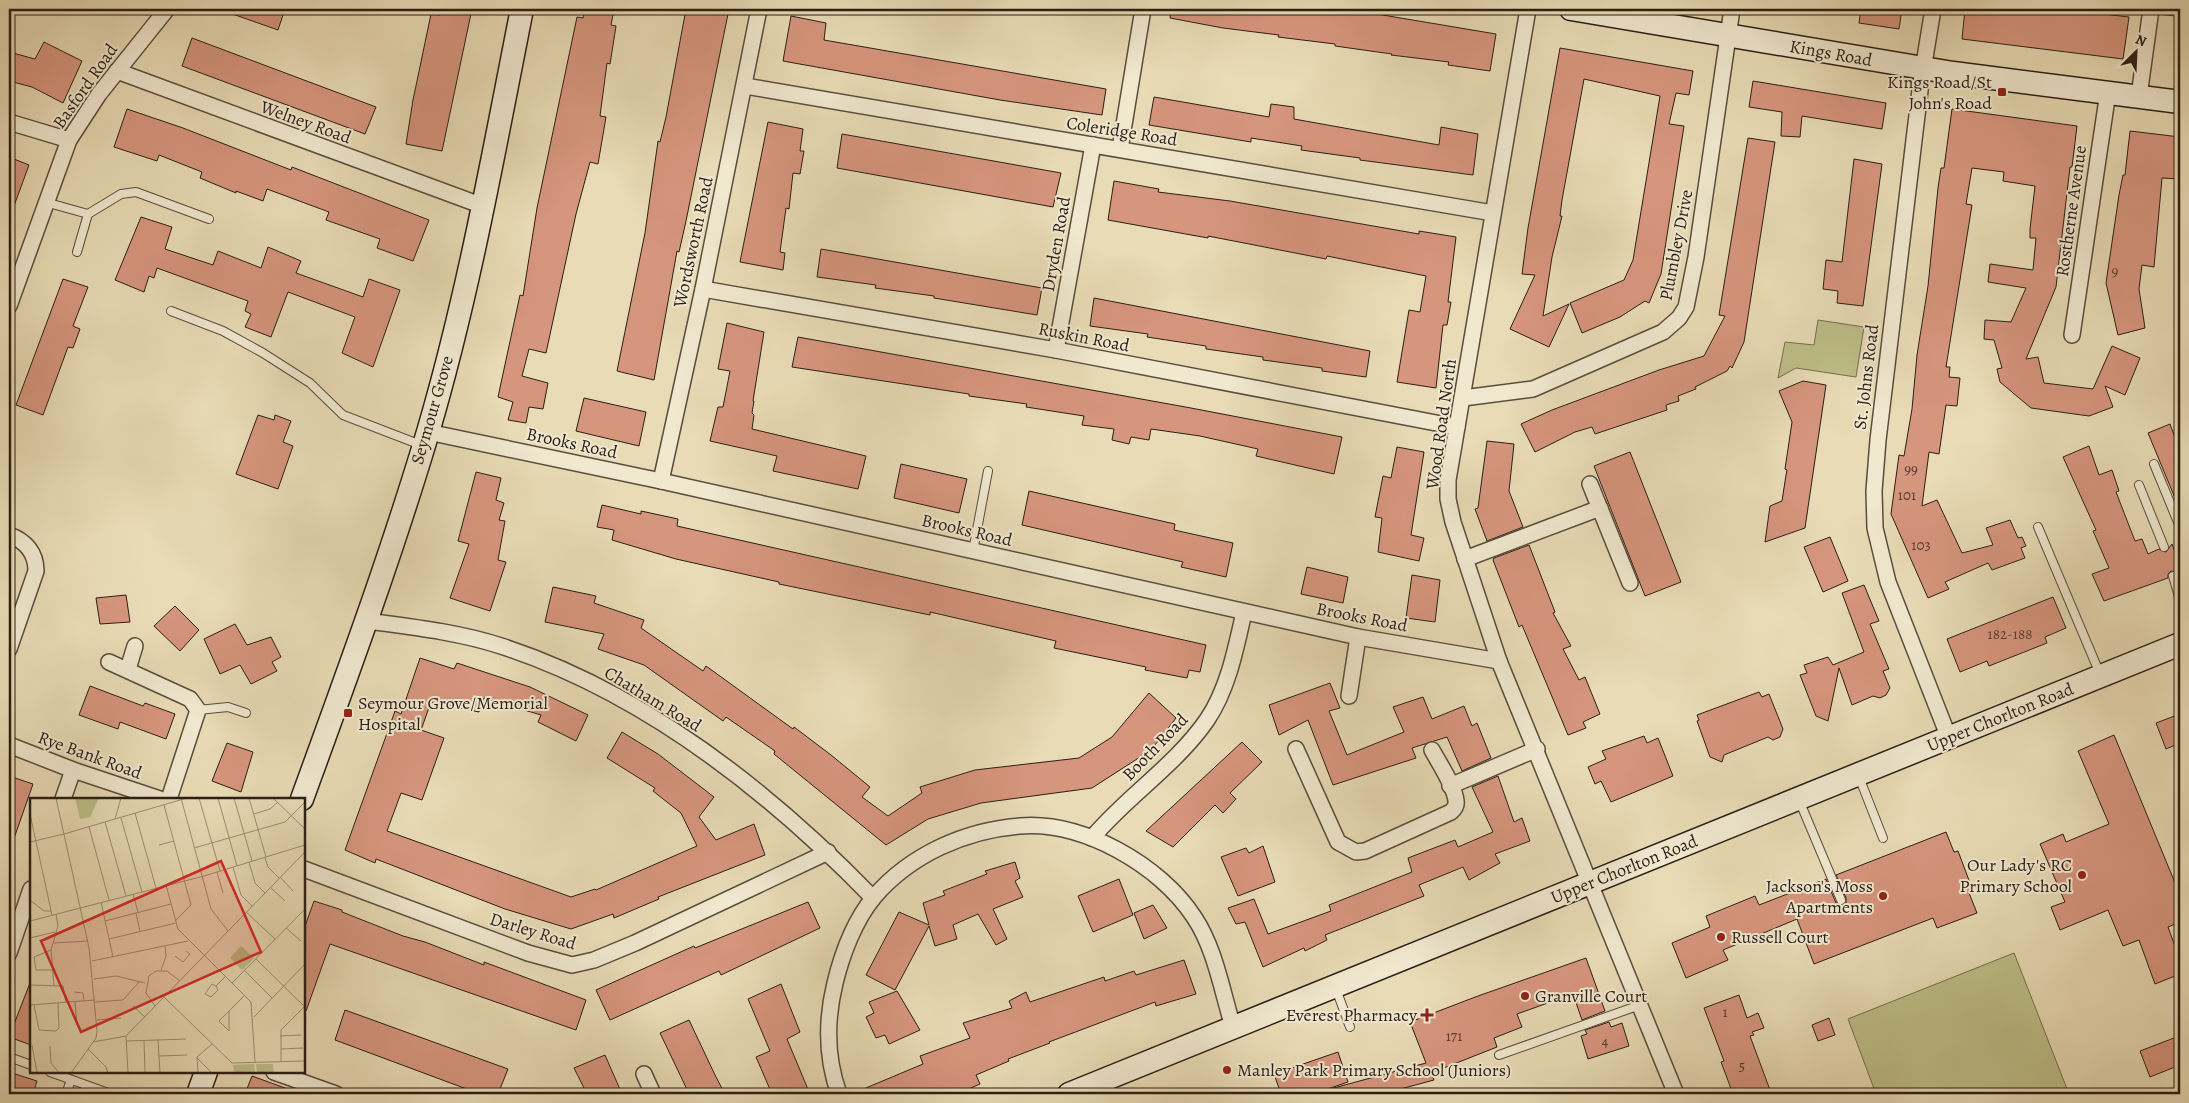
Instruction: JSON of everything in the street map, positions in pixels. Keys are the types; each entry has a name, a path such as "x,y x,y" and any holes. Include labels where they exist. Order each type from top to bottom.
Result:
{"main road":[{"name":"Seymour Grove","path":"302,798 367,621 425,439 465,291 522,9"},
{"name":"Kings Road","path":"1571,9 1924,68 2180,102"},
{"name":"Upper Chorlton Road","path":"1069,1094 2180,644"},
{"path":"198,1094 206,1073"}],"street":[{"name":"Basford Road","path":"9,306 69,140 99,94 167,9"},
{"name":"Wordsworth Road","path":"661,481 703,289 760,9"},
{"path":"1120,149 1143,9"},
{"name":"Wood Road North","path":"1528,9 1463,398 1456,427 1448,480 1448,499 1453,522 1500,661 1676,1094"},
{"name":"Plumbley Drive","path":"1463,398 1533,389 1663,332 1679,318 1686,307 1696,257 1732,9"},
{"name":"St. Johns Road","path":"1933,9 1878,440 1874,490 1875,528 1888,582 1949,738"},
{"path":"2139,96 2153,9"},
{"name":"Welney Road","path":"117,72 483,206"},
{"name":"Coleridge Road","path":"745,86 1493,212"},
{"name":"Rostherne Avenue","path":"2072,335 2108,92"},
{"path":"9,122 69,140"},
{"name":"Dryden Road","path":"1056,350 1093,145"},
{"name":"Ruskin Road","path":"703,289 1056,350 1456,427"},
{"name":"Brooks Road","path":"425,439 661,481 1358,637 1500,661"},
{"path":"1590,484 1630,583"},
{"path":"1465,559 1600,508"},
{"path":"9,535 32,550 36,560 36,571 9,649"},
{"name":"Booth Road","path":"1092,838 1106,821 1179,755 1207,719 1220,695 1234,656 1244,612"},
{"name":"Chatham Road","path":"367,621 436,630 500,646 562,670 608,692 660,721 798,824 873,898"},
{"path":"1349,696 1358,637"},
{"path":"128,669 135,646"},
{"path":"109,662 128,669 190,699 198,710 169,798"},
{"name":"Rye Bank Road","path":"9,745 73,770 157,798"},
{"path":"1296,749 1338,842 1356,852 1366,851 1451,812 1455,807 1456,801 1450,786 1432,750"},
{"path":"1450,786 1537,749"},
{"path":"63,798 73,770"},
{"path":"839,1094 833,1077 828,1037 830,1002 846,946 873,898 894,876 947,843 977,833 1021,826 1040,826 1058,829 1092,838 1122,852 1150,869 1173,889 1195,918 1209,946 1233,1027"},
{"name":"Darley Road","path":"305,869 528,953 572,966 594,960 635,943 828,852"},
{"path":"9,953 30,892"},
{"path":"277,1073 336,1094"},
{"path":"644,1074 653,1094"}],"lane":[{"path":"2153,9 2180,12"},
{"path":"77,252 88,214 121,194 136,192 209,219"},
{"path":"45,202 88,214"},
{"path":"170,311 223,331 262,353 310,383 343,415 425,439"},
{"path":"2154,464 2180,527"},
{"path":"973,551 988,471"},
{"path":"2139,485 2164,547"},
{"path":"2038,527 2101,676"},
{"path":"2173,576 2180,600"},
{"path":"198,710 228,707 246,713"},
{"path":"1858,775 1883,838"},
{"path":"1799,799 1840,900"},
{"path":"1335,986 1350,1027"},
{"path":"1499,1055 1640,1005"},
{"path":"9,1057 30,1065"},
{"path":"53,1073 111,1094"},
{"path":"66,1094 71,1080"}],"green space":[{"path":"1818,320 1864,327 1856,377 1796,368 1778,378 1785,342 1814,345"},
{"path":"2014,953 2069,1094 1876,1094 1848,1019"}],"building":[{"path":"225,9 285,9 278,30 224,11"},
{"path":"441,9 472,9 442,151 406,144 431,14 440,15"},
{"path":"585,9 614,9 611,25 616,26 610,64 607,63 600,116 606,117 598,164 590,162 576,214 546,353 529,349 522,376 548,383 543,409 529,407 526,423 508,420 513,402 498,397 520,295 523,296 537,208 577,17 583,18"},
{"path":"686,9 729,9 686,221 679,252 677,251 654,380 617,371 645,233 658,141 660,142 666,117"},
{"path":"1171,9 1347,9 1496,34 1490,71 1448,65 1449,62 1391,55 1335,46 1335,44 1278,37 1279,35 1223,28 1170,18"},
{"path":"1861,9 1902,9 1899,29 1859,23"},
{"path":"1965,9 2060,9 2129,17 2123,59 1962,39"},
{"path":"791,16 826,23 824,40 1106,89 1102,115 1000,100 783,61"},
{"path":"192,38 376,107 365,134 182,66"},
{"path":"44,42 82,61 63,103 32,87 9,81 9,52 35,59"},
{"path":"1560,48 1693,71 1689,95 1676,93 1669,124 1684,126 1661,274 1649,303 1645,301 1620,317 1582,333 1570,303 1624,280 1633,260 1660,96 1584,79 1562,200 1560,216 1562,216 1552,257 1543,316 1569,304 1549,347 1510,329 1535,275 1522,274 1528,228"},
{"path":"1753,81 1886,103 1882,129 1802,116 1800,137 1781,136 1782,112 1749,107"},
{"path":"1154,97 1269,117 1271,104 1294,107 1294,119 1439,145 1441,127 1478,134 1473,175 1360,160 1360,158 1301,150 1302,146 1251,138 1251,142 1149,125"},
{"path":"127,109 183,128 291,170 292,167 429,220 413,261 377,248 380,239 326,220 329,212 267,189 263,201 236,191 236,193 200,178 202,172 159,155 157,161 114,147"},
{"path":"1952,109 2077,126 2072,167 2070,167 2056,287 2026,359 2038,357 2044,383 2093,389 2112,346 2140,358 2125,395 2105,386 2113,407 2089,416 2031,408 2000,382 1997,369 2002,368 1994,340 1984,339 1985,320 2011,322 2026,288 1988,282 1990,264 2033,270 2036,238 2030,238 2030,229 2035,186 2003,181 2004,172 1972,168 1966,204 1972,205 1946,367 1950,367 1949,377 1960,378 1957,406 1946,405 1939,454 1929,452 1922,506 1937,500 1962,553 1993,545 1986,528 2010,520 2018,538 2022,537 2026,546 2021,548 2025,558 1992,570 1988,563 1945,582 1949,589 1928,598 1891,514 1899,455 1904,456 1912,409 1917,355 1928,286 1938,188 1941,168 1944,168"},
{"path":"768,122 803,129 800,151 804,151 800,174 793,173 789,209 786,208 780,252 785,253 783,270 740,262"},
{"path":"2130,131 2180,137 2180,179 2162,178 2154,267 2142,265 2139,289 2145,328 2118,335 2106,283 2119,195 2123,175 2125,175"},
{"path":"842,134 1061,173 1053,207 837,168"},
{"path":"1748,138 1775,142 1744,342 1732,368 1730,366 1727,371 1695,387 1696,389 1678,396 1679,401 1666,405 1667,410 1595,434 1592,427 1575,432 1535,452 1521,424 1552,410 1659,370 1704,356 1725,316 1719,315"},
{"path":"9,157 29,165 11,214 9,214"},
{"path":"1854,159 1882,164 1863,306 1837,303 1838,291 1823,289 1826,260 1842,262"},
{"path":"1114,181 1159,189 1158,192 1230,201 1419,234 1419,231 1456,237 1448,302 1451,302 1447,325 1443,325 1436,388 1397,382 1409,310 1420,312 1426,276 1327,256 1326,259 1208,236 1208,238 1108,220"},
{"path":"141,217 172,227 165,249 213,265 218,251 261,268 268,247 301,261 296,273 363,297 369,279 400,290 373,367 342,353 355,317 288,292 271,337 245,327 251,314 245,311 248,301 157,268 154,278 149,276 144,292 115,280"},
{"path":"821,249 1042,288 1037,315 934,298 934,296 875,288 876,285 817,277"},
{"path":"63,279 88,287 73,326 80,329 73,348 68,347 43,415 16,405"},
{"path":"1094,298 1370,351 1366,377 1322,371 1322,368 1263,360 1263,357 1206,349 1206,346 1147,337 1148,334 1090,326"},
{"path":"727,323 764,332 753,401 752,429 866,456 858,489 773,471 777,456 710,441 718,407 723,407 730,371 718,369"},
{"path":"798,337 1342,437 1334,474 1256,456 1258,449 1200,436 1151,429 1149,440 1131,437 1129,444 1112,440 1114,429 1082,425 1084,416 1026,407 1027,404 969,396 969,394 792,367"},
{"path":"1803,381 1826,385 1805,528 1765,542 1770,506 1782,501 1792,422 1779,391"},
{"path":"584,398 646,412 639,446 576,431"},
{"path":"258,415 274,420 275,415 291,421 283,442 293,446 278,489 236,474"},
{"path":"2170,424 2180,451 2180,510 2148,433"},
{"path":"1487,441 1514,444 1509,491 1523,527 1487,541 1475,509 1478,508"},
{"path":"2089,446 2099,475 2112,470 2119,491 2116,492 2135,541 2142,539 2148,554 2159,549 2166,552 2172,544 2180,565 2180,573 2171,571 2168,574 2168,578 2104,601 2092,574 2109,568 2093,531 2096,530 2063,457"},
{"path":"1397,447 1424,452 1411,535 1424,538 1419,561 1378,552 1382,518 1375,517 1383,476 1391,478"},
{"path":"1630,452 1681,582 1645,596 1594,466"},
{"path":"901,464 967,479 959,513 894,498"},
{"path":"476,472 501,478 496,500 504,503 499,520 505,521 498,560 506,562 490,611 450,598 469,544 458,541"},
{"path":"1029,491 1175,524 1174,530 1233,543 1226,577 1181,567 1183,562 1022,525"},
{"path":"602,505 641,514 641,511 678,519 677,526 1206,645 1200,672 1189,670 1187,678 1145,670 1146,667 1054,648 1056,641 930,612 930,615 779,584 779,582 676,559 612,540 614,530 597,527"},
{"path":"1830,537 1848,581 1823,592 1804,547"},
{"path":"1529,545 1555,612 1553,613 1571,646 1563,649 1579,680 1585,677 1600,714 1583,722 1586,728 1568,735 1522,625 1519,627 1493,560"},
{"path":"1307,567 1348,577 1343,603 1301,594"},
{"path":"1412,575 1440,580 1435,622 1406,618"},
{"path":"1864,585 1879,621 1870,624 1889,669 1883,671 1890,688 1886,695 1880,698 1873,696 1852,705 1839,668 1828,721 1816,716 1800,675 1807,673 1804,665 1828,657 1833,665 1864,652 1842,593"},
{"path":"553,587 596,596 594,603 644,620 641,628 703,671 706,666 831,755 870,787 862,797 888,816 922,793 920,787 975,770 1079,758 1112,737 1149,693 1176,718 1151,750 1092,788 981,803 928,819 886,845 774,754 775,751 726,717 723,721 644,665 598,649 604,634 545,622"},
{"path":"126,595 130,622 100,624 96,598"},
{"path":"2053,597 2066,628 2045,637 2047,643 1989,666 1987,661 1960,672 1947,639"},
{"path":"175,606 199,630 180,651 154,626"},
{"path":"235,624 247,645 271,637 281,657 272,662 277,671 251,684 240,665 220,674 204,639"},
{"path":"420,658 454,669 457,663 530,687 588,715 576,741 538,722 541,715 484,698 479,712 431,702 421,730 444,738 422,800 401,793 387,831 571,897 596,890 697,846 681,813 653,791 655,788 607,758 622,732 658,754 714,797 699,817 716,840 754,824 765,855 658,897 659,899 614,918 613,914 571,929 505,909 376,859 375,863 345,850 395,711 401,714"},
{"path":"1330,683 1340,708 1329,711 1347,755 1404,732 1393,707 1423,697 1432,719 1464,706 1472,726 1477,723 1491,758 1462,771 1447,737 1412,748 1416,758 1333,785 1308,720 1279,735 1269,705"},
{"path":"90,686 143,706 145,703 175,714 166,739 120,722 118,729 79,715"},
{"path":"1759,692 1762,697 1769,694 1783,729 1780,737 1773,740 1768,737 1724,755 1722,762 1710,757 1697,721 1699,720 1697,715"},
{"path":"2180,714 2180,743 2166,749 2156,723"},
{"path":"2114,735 2180,895 2180,922 2168,927 2180,960 2180,974 2155,984 2139,940 2123,946 2108,910 2060,930 2051,907 2065,902 2040,844 2063,834 2066,842 2109,824 2078,751"},
{"path":"1644,736 1647,743 1658,738 1673,776 1611,802 1601,781 1595,784 1588,767 1606,759 1602,751"},
{"path":"1242,742 1262,762 1230,793 1236,799 1223,813 1215,805 1173,847 1146,831"},
{"path":"227,743 253,752 241,792 212,781"},
{"path":"9,776 33,784 11,847 9,846"},
{"path":"1498,776 1514,822 1522,818 1530,841 1495,854 1500,863 1469,880 1463,867 1419,885 1424,896 1325,935 1327,940 1305,951 1304,948 1263,967 1245,922 1236,924 1228,908 1254,899 1268,934 1331,911 1329,905 1412,872 1408,858 1455,840 1458,847 1493,832 1472,787"},
{"path":"1946,832 1954,852 1958,851 1973,891 1969,893 1977,913 1937,928 1933,918 1814,964 1797,919 1723,950 1728,960 1686,978 1672,943 1710,927 1706,916 1755,896 1759,905 1826,879 1836,903 1843,905 1846,903 1846,898 1836,875"},
{"path":"1263,846 1275,882 1238,896 1221,857 1246,848 1249,853"},
{"path":"1015,862 1020,878 1015,881 1023,897 993,909 1007,939 996,945 978,914 953,925 957,939 935,946 929,926 895,990 866,975 899,912 929,925 923,903 945,895 943,891 987,874 985,871"},
{"path":"1119,879 1133,915 1093,932 1078,896"},
{"path":"314,901 342,910 342,912 403,936 425,942 484,965 484,962 586,1000 576,1030 330,944 305,1011 305,926"},
{"path":"808,902 820,928 721,975 719,971 610,1020 596,990 694,946 695,948"},
{"path":"1153,905 1167,928 1144,939 1134,913"},
{"path":"1586,958 1605,1011 1582,1020 1573,994 1517,1014 1522,1027 1494,1038 1497,1047 1431,1073 1434,1080 1382,1094 1331,1094 1330,1089 1426,1063 1410,1022"},
{"path":"1184,960 1196,994 1156,1006 1155,1002 1008,1059 1009,1061 976,1075 980,1084 957,1094 854,1094 923,1064 920,1056 970,1038 963,1023 1012,1008 1009,1001 1026,992 1030,1002 1104,977 1105,981 1134,971 1136,975"},
{"path":"30,983 30,1045 9,1037"},
{"path":"781,984 800,1032 787,1039 810,1094 772,1094 756,1057 770,1051 748,999"},
{"path":"897,991 920,1030 889,1044 885,1035 876,1038 866,1017 874,1013 869,1002"},
{"path":"1739,995 1747,1018 1758,1013 1764,1028 1752,1032 1754,1035 1750,1036 1770,1090 1758,1094 1733,1094 1721,1062 1724,1061 1704,1008"},
{"path":"345,1010 508,1069 498,1094 480,1094 335,1040"},
{"path":"1829,1018 1835,1035 1818,1041 1812,1025"},
{"path":"689,1020 725,1094 689,1094 660,1033"},
{"path":"1609,1022 1611,1027 1622,1023 1629,1046 1588,1059 1581,1036 1587,1034 1585,1030"},
{"path":"2174,1038 2180,1053 2180,1065 2150,1077 2140,1051"},
{"path":"1338,1052 1348,1082 1313,1094 1281,1094 1274,1074"},
{"path":"605,1055 622,1094 587,1094 574,1068"},
{"path":"9,1072 37,1081 33,1094 9,1094"},
{"path":"252,1076 296,1092 296,1094 245,1094"}],"place":[{"name":"Kings Road/St John's Road","path":"2002,92"},
{"name":"Seymour Grove/Memorial Hospital","path":"348,713"},
{"name":"Our Lady's RC Primary School","path":"2082,875"},
{"name":"Jackson's Moss Apartments","path":"1883,896"},
{"name":"Russell Court","path":"1721,937"},
{"name":"Granville Court","path":"1525,996"},
{"name":"Everest Pharmacy","path":"1427,1015"},
{"name":"Manley Park Primary School (Juniors)","path":"1227,1070"}]}
